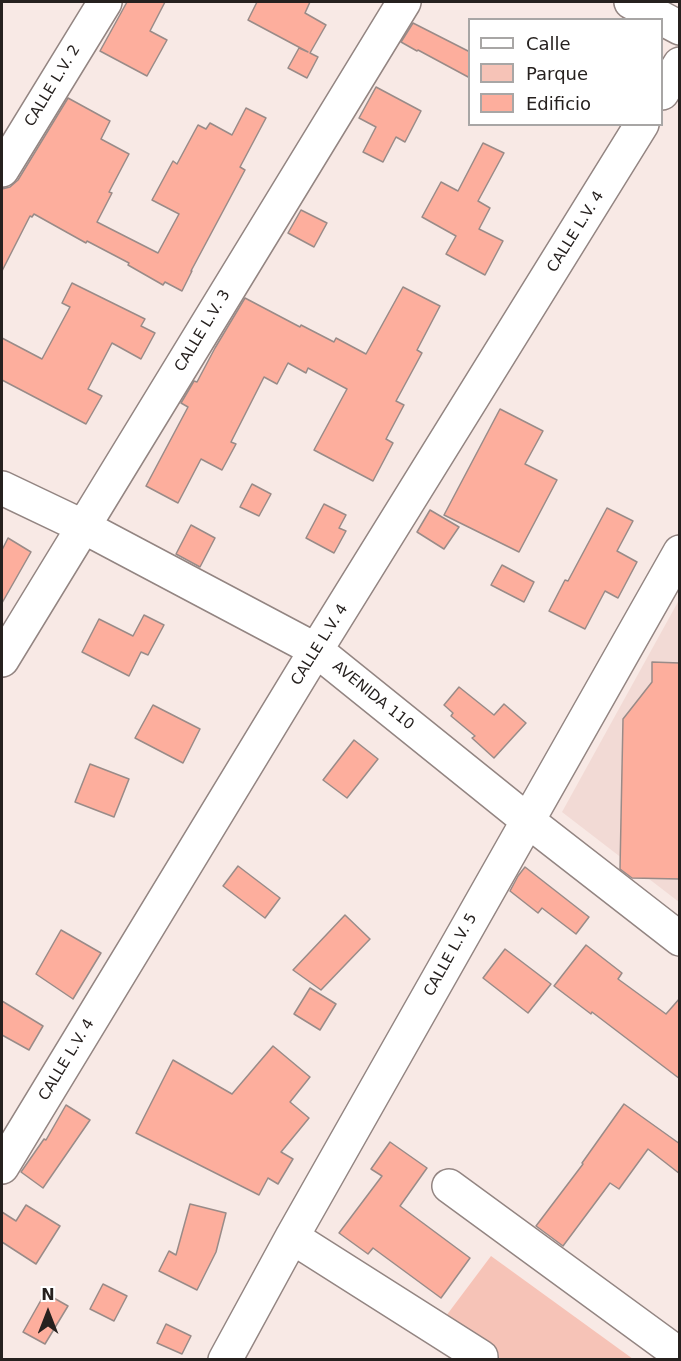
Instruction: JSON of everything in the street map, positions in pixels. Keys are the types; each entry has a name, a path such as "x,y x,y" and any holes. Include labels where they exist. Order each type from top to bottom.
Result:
{"street":[{"name":"CALLE L.V. 2","path":"2,170 105,2"},
{"name":"CALLE L.V. 3","path":"2,660 404,2"},
{"path":"631,2 661,18"},
{"path":"663,19 680,28"},
{"path":"663,91 680,64"},
{"name":"CALLE L.V. 4","path":"2,1167 316,650 641,126"},
{"name":"AVENIDA 110","path":"2,488 84,527 316,650 527,820 680,939"},
{"name":"CALLE L.V. 5","path":"225,1359 680,552"},
{"path":"449,1186 680,1355"},
{"path":"292,1237 481,1359"}],"shaded area":[{"path":"679,600 679,902 562,812"}],"green space":[{"path":"491,1256 633,1359 497,1359 443,1320"}],"building":[{"path":"127,2 165,2 150,31 167,40 147,76 100,51"},
{"path":"257,2 310,2 305,13 326,25 310,53 318,57 307,78 288,68 299,48 308,52 248,20"},
{"path":"413,23 468,51 468,77 418,50 401,42"},
{"path":"376,87 421,111 405,142 396,137 383,162 363,152 376,127 359,118"},
{"path":"68,98 110,121 101,139 129,154 109,192 112,193 97,222 158,253 179,214 152,200 173,161 177,164 198,125 206,129 210,123 232,135 246,108 266,118 240,167 245,170 182,291 165,282 163,285 128,265 129,263 87,241 86,243 34,214 30,216 2,271 2,189 10,187 18,180"},
{"path":"483,143 504,153 478,201 490,208 479,229 503,241 485,275 446,254 456,236 422,217 441,182 458,191"},
{"path":"301,210 327,223 314,247 288,233"},
{"path":"72,283 145,319 141,326 155,333 141,359 112,343 88,389 102,396 86,424 2,380 2,338 42,359 70,307 62,303"},
{"path":"403,287 440,306 417,350 422,353 396,401 404,405 386,439 393,443 373,481 314,450 347,389 308,368 306,373 288,363 277,384 264,377 231,442 236,444 222,470 201,459 178,503 146,486 188,407 181,403 194,381 197,382 245,298 300,327 301,325 334,342 336,338 366,354"},
{"path":"500,409 543,431 525,464 557,480 519,552 444,515"},
{"path":"252,484 271,494 259,516 240,507"},
{"path":"324,504 346,515 339,528 346,531 334,553 306,538"},
{"path":"607,508 633,521 617,551 637,562 618,598 605,591 585,629 549,611 565,580 568,581"},
{"path":"430,510 459,527 444,549 417,532"},
{"path":"191,525 215,538 200,567 176,554"},
{"path":"8,538 31,552 2,603 2,550"},
{"path":"502,565 534,582 524,602 491,585"},
{"path":"144,615 164,625 148,655 141,652 129,676 82,652 99,619 133,636"},
{"path":"652,662 680,663 680,879 632,878 620,869 623,719 652,682"},
{"path":"459,687 494,715 504,704 526,723 494,758 472,738 475,736 451,716 453,713 444,705"},
{"path":"153,705 200,729 183,763 135,738"},
{"path":"354,740 378,759 347,798 323,780"},
{"path":"90,764 129,779 114,817 75,802"},
{"path":"238,866 280,898 265,918 223,886"},
{"path":"525,867 589,917 576,934 542,908 538,913 510,891"},
{"path":"345,915 370,939 321,990 293,970"},
{"path":"61,930 101,953 73,999 36,974"},
{"path":"586,945 622,973 618,979 666,1014 680,998 680,1079 554,986"},
{"path":"505,949 551,984 528,1013 483,978"},
{"path":"310,988 336,1004 320,1030 294,1014"},
{"path":"2,1001 43,1026 29,1050 2,1035"},
{"path":"273,1046 310,1077 290,1102 309,1118 281,1152 293,1159 278,1184 268,1178 259,1195 136,1133 173,1060 232,1094"},
{"path":"624,1104 680,1144 680,1174 648,1149 619,1189 610,1183 563,1246 536,1226 583,1164"},
{"path":"66,1105 90,1120 43,1188 21,1172 44,1139 46,1140"},
{"path":"390,1142 427,1168 400,1206 470,1258 441,1298 373,1248 368,1254 339,1233 382,1176 371,1169"},
{"path":"190,1204 226,1213 216,1252 197,1290 159,1271 169,1251 176,1255"},
{"path":"26,1205 60,1226 36,1264 2,1242 2,1212 16,1221"},
{"path":"103,1284 127,1296 114,1321 90,1309"},
{"path":"45,1293 68,1306 45,1344 23,1332"},
{"path":"166,1324 191,1336 182,1354 157,1343"}]}
